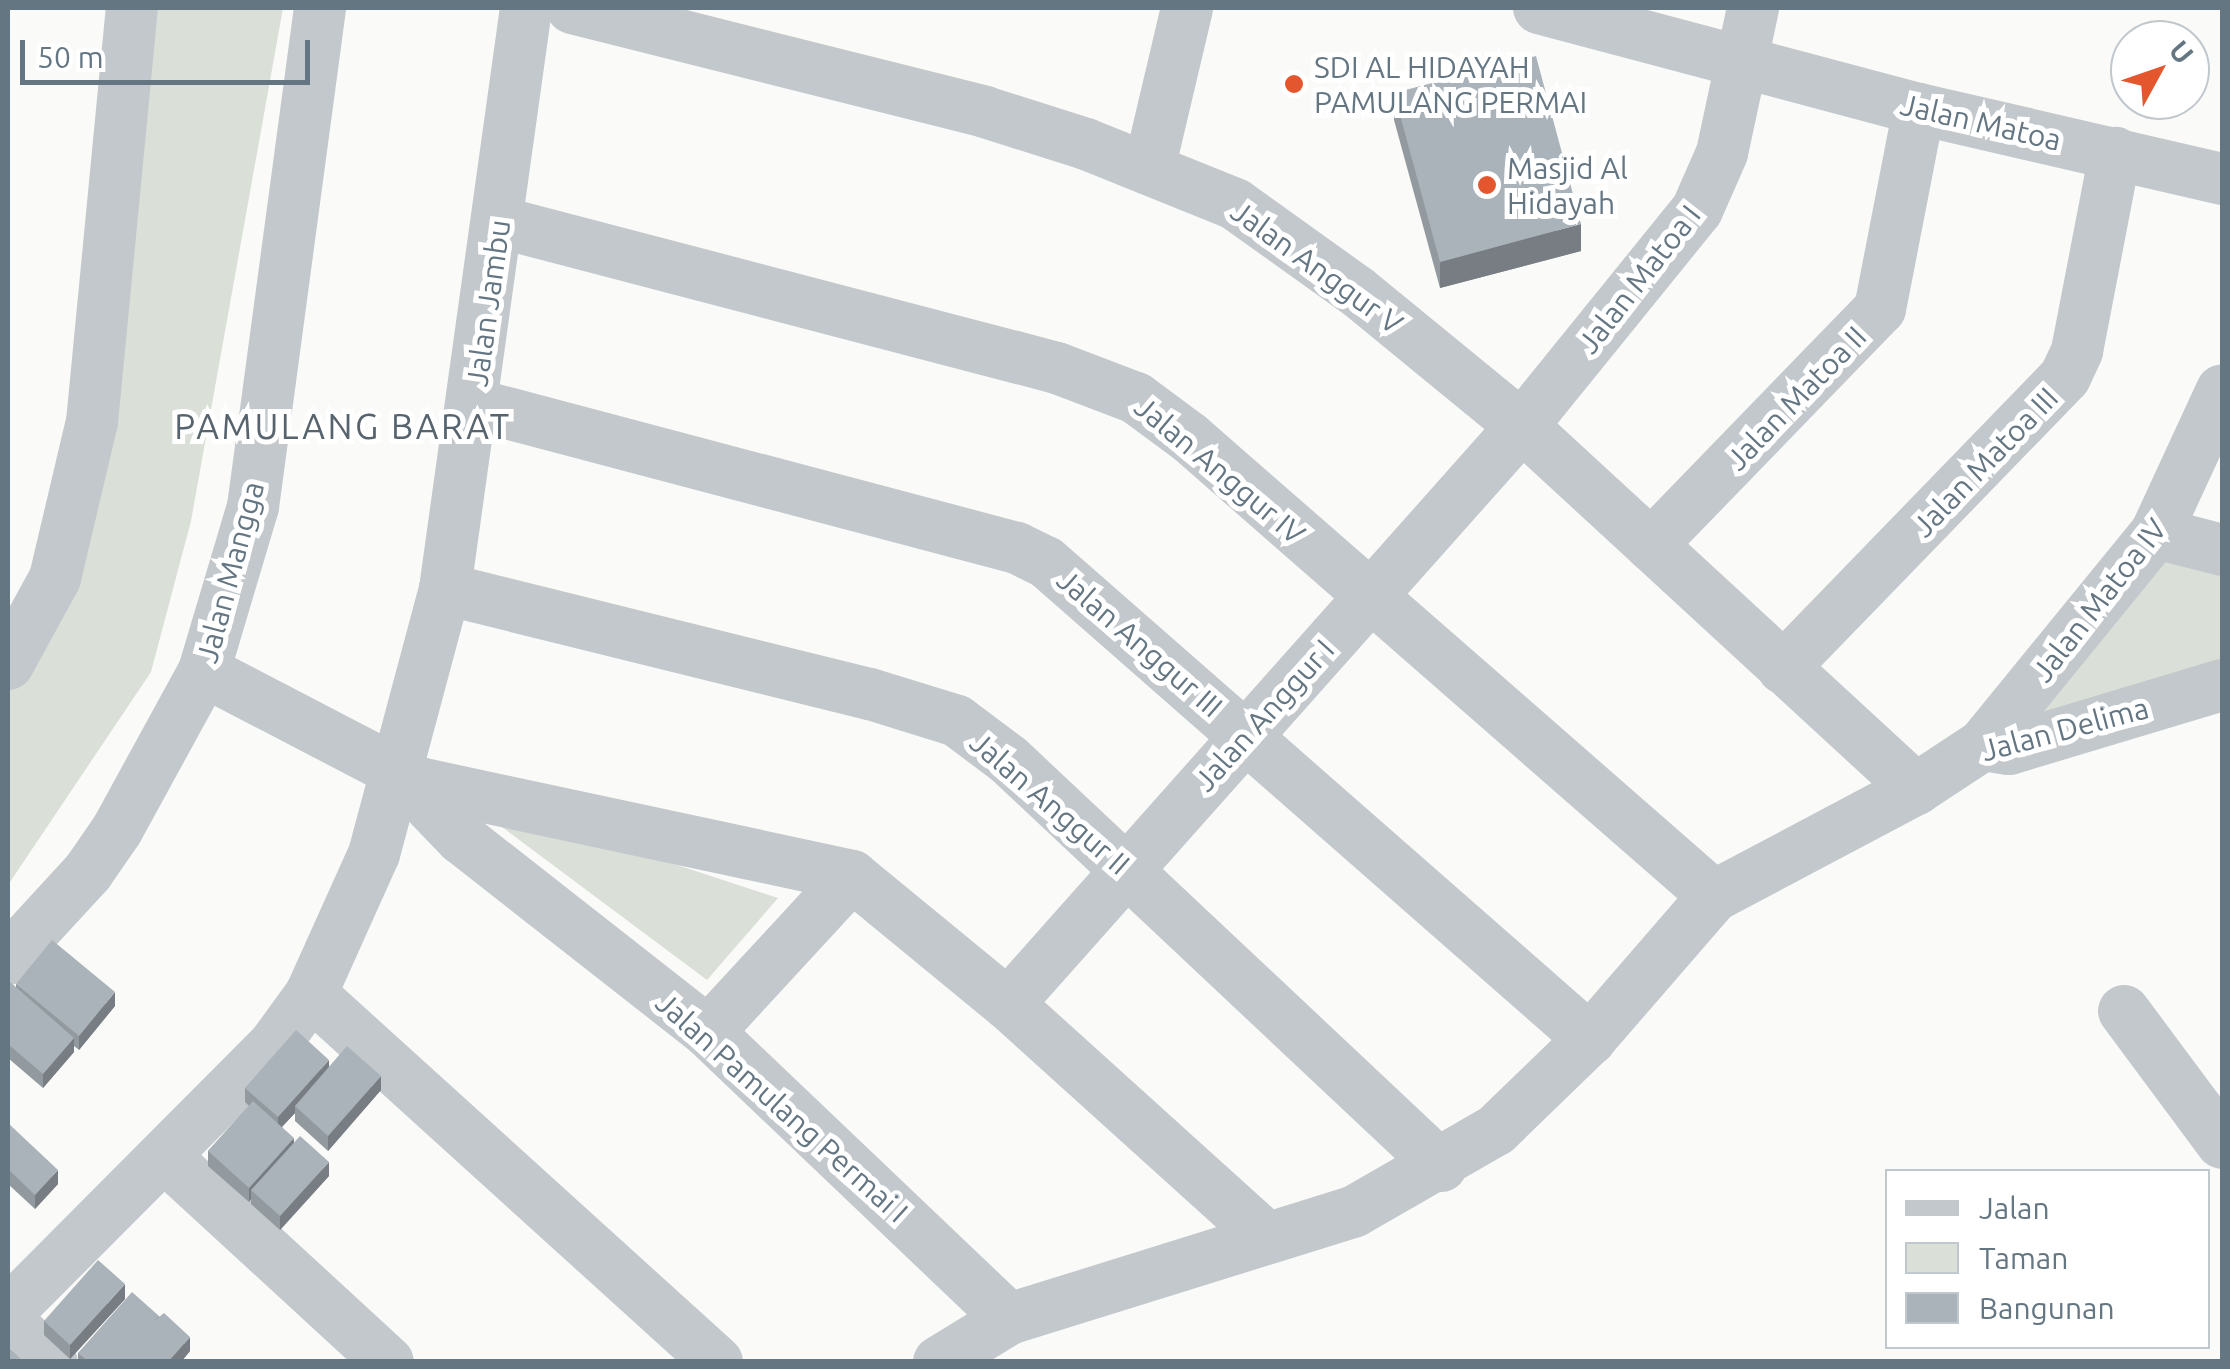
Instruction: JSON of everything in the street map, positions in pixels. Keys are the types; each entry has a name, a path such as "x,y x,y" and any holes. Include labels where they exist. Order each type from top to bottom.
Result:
{"street":[{"path":"8,664 55,578 92,422 132,8"},
{"name":"Jalan Mangga","path":"8,959 88,872 117,830 204,670 256,490 320,8"},
{"name":"Jalan Jambu","path":"8,1312 262,1057 311,994 408,777 474,404 526,8"},
{"name":"Jalan Anggur V","path":"572,8 985,112 1149,168 1268,224 1522,426 1916,789"},
{"path":"1149,168 1186,8"},
{"name":"Jalan Matoa","path":"1540,8 1918,108 2222,180"},
{"name":"Jalan Matoa I","path":"1522,426 1696,210 1722,152 1753,8"},
{"name":"Jalan Matoa II","path":"1652,545 1880,309 1918,108"},
{"name":"Jalan Matoa III","path":"1783,668 2065,377 2077,351 2115,153"},
{"name":"Jalan Anggur IV","path":"499,222 1104,381 1190,438 1368,598 1714,896"},
{"name":"Jalan Matoa IV","path":"1984,744 2156,533 2222,390"},
{"name":"Jalan Anggur III","path":"474,404 1017,548 1068,578 1590,1039"},
{"name":"Jalan Anggur I","path":"1008,1004 1522,426"},
{"path":"2156,533 2222,550"},
{"name":"Jalan Anggur II","path":"444,589 870,694 957,721 1009,760 1441,1166"},
{"path":"204,670 408,777 852,876 1008,1004 1266,1238"},
{"name":"Jalan Delima","path":"1714,896 1916,789 1984,744 2009,749 2222,685"},
{"name":"Jalan Pamulang Permai I","path":"408,777 462,838 708,1032 1008,1319"},
{"path":"708,1032 852,876"},
{"path":"939,1362 1008,1319 1356,1211 1441,1166 1496,1130 1590,1039 1714,896"},
{"path":"311,994 717,1362"},
{"path":"2124,1012 2222,1142"},
{"path":"164,1156 388,1362"},
{"path":"8,1322 52,1362"}],"green space":[{"path":"128,8 283,8 191,521 151,672 8,885 8,674 57,584"},
{"path":"2156,533 2222,553 2222,679 1983,745"},
{"path":"455,792 778,898 707,980"}],"building":[{"name":"Masjid Al Hidayah","path":"1536,56 1581,224 1440,262 1394,93"},
{"path":"52,940 115,992 79,1036 16,984"},
{"path":"9,981 74,1038 43,1074 8,1044"},
{"path":"296,1030 329,1060 278,1117 245,1088"},
{"path":"347,1046 381,1076 328,1136 295,1106"},
{"path":"253,1101 294,1138 249,1188 208,1151"},
{"path":"8,1123 58,1170 35,1195 8,1169"},
{"path":"300,1136 329,1162 280,1216 251,1190"},
{"path":"98,1260 125,1284 70,1345 44,1321"},
{"path":"132,1292 159,1316 153,1322 164,1313 190,1337 168,1362 89,1362 78,1353"},
{"path":"8,1347 23,1361 22,1362 8,1362"}],"place":[{"name":"SDI AL HIDAYAH PAMULANG PERMAI","path":"1294,84"},
{"name":"Masjid Al Hidayah","path":"1487,185"}],"district":[{"name":"PAMULANG BARAT","path":"343,426"}]}
